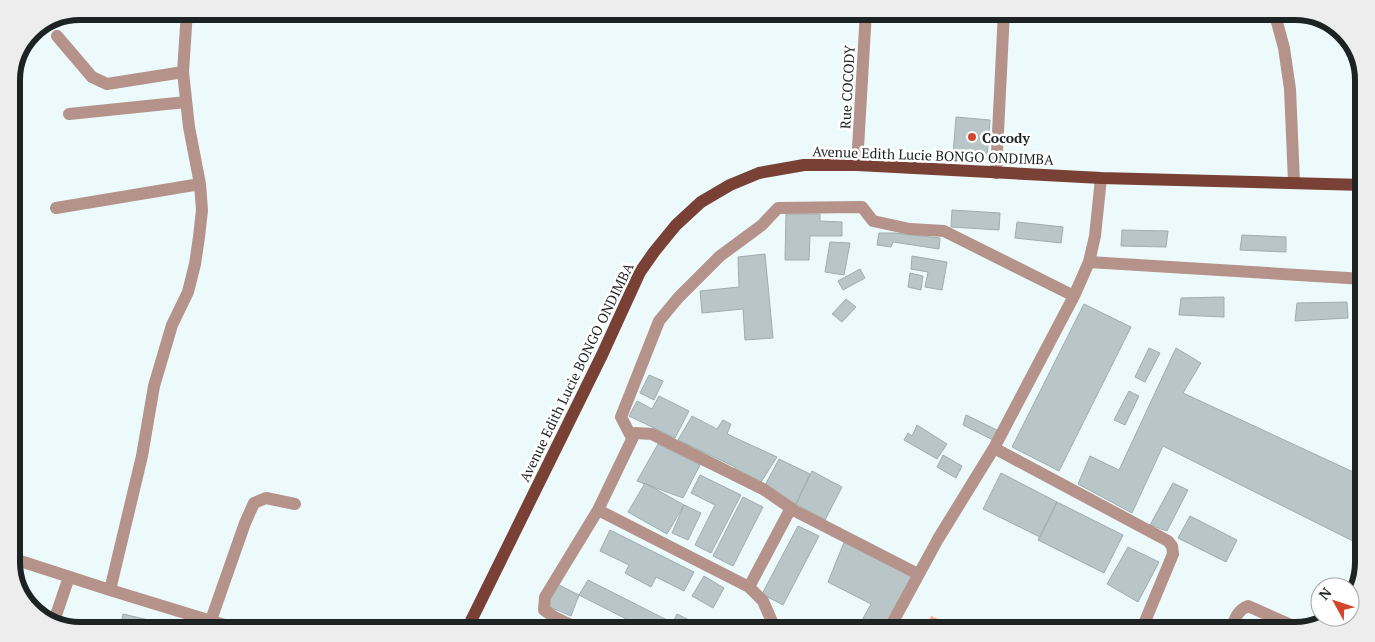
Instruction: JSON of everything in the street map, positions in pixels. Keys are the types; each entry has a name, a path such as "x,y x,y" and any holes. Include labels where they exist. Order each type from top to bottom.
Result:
{"main road":[{"name":"Avenue Edith Lucie BONGO ONDIMBA","path":"470,622 602,356 640,272 676,225 701,202 730,185 759,173 804,165 857,165 1101,178 1355,185"}],"street":[{"path":"110,590 142,456 154,386 172,325 188,292 195,264 202,210 200,184 186,102 183,72 186,20"},
{"name":"Rue COCODY","path":"857,165 865,20"},
{"path":"996,173 1004,20"},
{"path":"1276,20 1284,48 1290,89 1294,182"},
{"path":"57,36 92,77 107,84 183,72"},
{"path":"69,114 186,102"},
{"path":"893,622 918,574 994,448 1074,296 1089,262 1095,236 1101,178"},
{"path":"56,208 200,184"},
{"path":"632,438 621,417 659,321 678,298 720,256 762,225 778,208 862,207 873,221 910,229 944,231 1074,296"},
{"path":"1089,262 1355,278"},
{"path":"564,622 544,610 545,597 598,510 635,433 652,434 763,489 790,508 918,574"},
{"path":"994,448 1168,541 1172,546 1173,554 1145,622"},
{"path":"211,620 245,523 254,503 266,498 295,504"},
{"path":"749,587 790,508"},
{"path":"598,510 749,587 763,601 772,622"},
{"path":"20,561 217,622"},
{"path":"56,616 69,577"},
{"path":"1234,622 1241,609 1248,606 1284,622"}],"shaded area":[{"path":"932,616 944,622 928,622"}],"building":[{"name":"Cocody","path":"956,117 990,120 987,157 953,155"},
{"path":"952,210 1000,213 999,230 951,227"},
{"path":"786,214 820,214 820,221 842,222 842,236 810,236 809,260 785,260"},
{"path":"1017,222 1063,227 1061,243 1015,238"},
{"path":"1122,230 1168,231 1166,247 1121,246"},
{"path":"879,233 940,238 939,249 893,242 891,247 877,245"},
{"path":"1242,235 1286,237 1286,252 1240,250"},
{"path":"830,242 850,243 844,275 825,272"},
{"path":"765,254 773,338 745,340 743,309 702,313 700,291 739,287 738,257"},
{"path":"912,256 947,262 942,290 925,287 928,272 911,269"},
{"path":"860,269 865,278 843,290 838,281"},
{"path":"910,273 923,276 921,290 908,287"},
{"path":"1224,297 1224,317 1179,315 1181,298"},
{"path":"846,299 856,307 842,322 832,314"},
{"path":"1347,302 1348,318 1295,321 1297,303"},
{"path":"1084,304 1131,327 1059,471 1012,447"},
{"path":"1149,348 1160,353 1145,382 1135,377"},
{"path":"1176,348 1201,363 1183,393 1355,473 1355,536 1353,541 1163,446 1132,513 1078,484 1090,456 1119,470"},
{"path":"649,375 663,381 654,400 640,393"},
{"path":"1129,391 1139,396 1125,425 1114,420"},
{"path":"659,396 689,411 675,438 629,416 637,401 652,409"},
{"path":"966,415 997,430 993,440 963,425"},
{"path":"692,416 717,429 723,420 731,424 727,434 777,457 758,487 732,474 735,467 678,440"},
{"path":"917,425 947,444 937,459 904,440 908,433 912,436"},
{"path":"658,444 700,465 683,498 637,481"},
{"path":"943,455 962,466 956,478 937,467"},
{"path":"779,459 810,474 796,504 763,489"},
{"path":"812,471 842,487 825,520 796,504"},
{"path":"1001,473 1057,502 1040,537 983,509"},
{"path":"700,475 741,495 711,553 695,545 715,505 691,493"},
{"path":"645,483 684,505 667,534 628,512"},
{"path":"1173,483 1188,490 1167,531 1150,525"},
{"path":"743,497 763,507 733,566 713,556"},
{"path":"1057,502 1123,535 1104,573 1038,540"},
{"path":"684,505 701,513 688,540 672,533"},
{"path":"1190,516 1237,540 1226,562 1178,538"},
{"path":"798,526 819,536 783,605 762,594"},
{"path":"610,530 694,572 684,591 656,577 651,587 625,573 629,565 600,551"},
{"path":"845,540 915,572 889,622 861,622 871,604 828,582"},
{"path":"1128,547 1159,562 1138,602 1107,584"},
{"path":"704,576 724,588 713,608 692,596"},
{"path":"588,580 669,621 632,622 579,595"},
{"path":"555,583 579,595 571,616 545,605"},
{"path":"123,614 153,621 153,622 121,622"},
{"path":"677,614 693,622 673,622"}],"place":[{"name":"Cocody","path":"972,137"}]}
